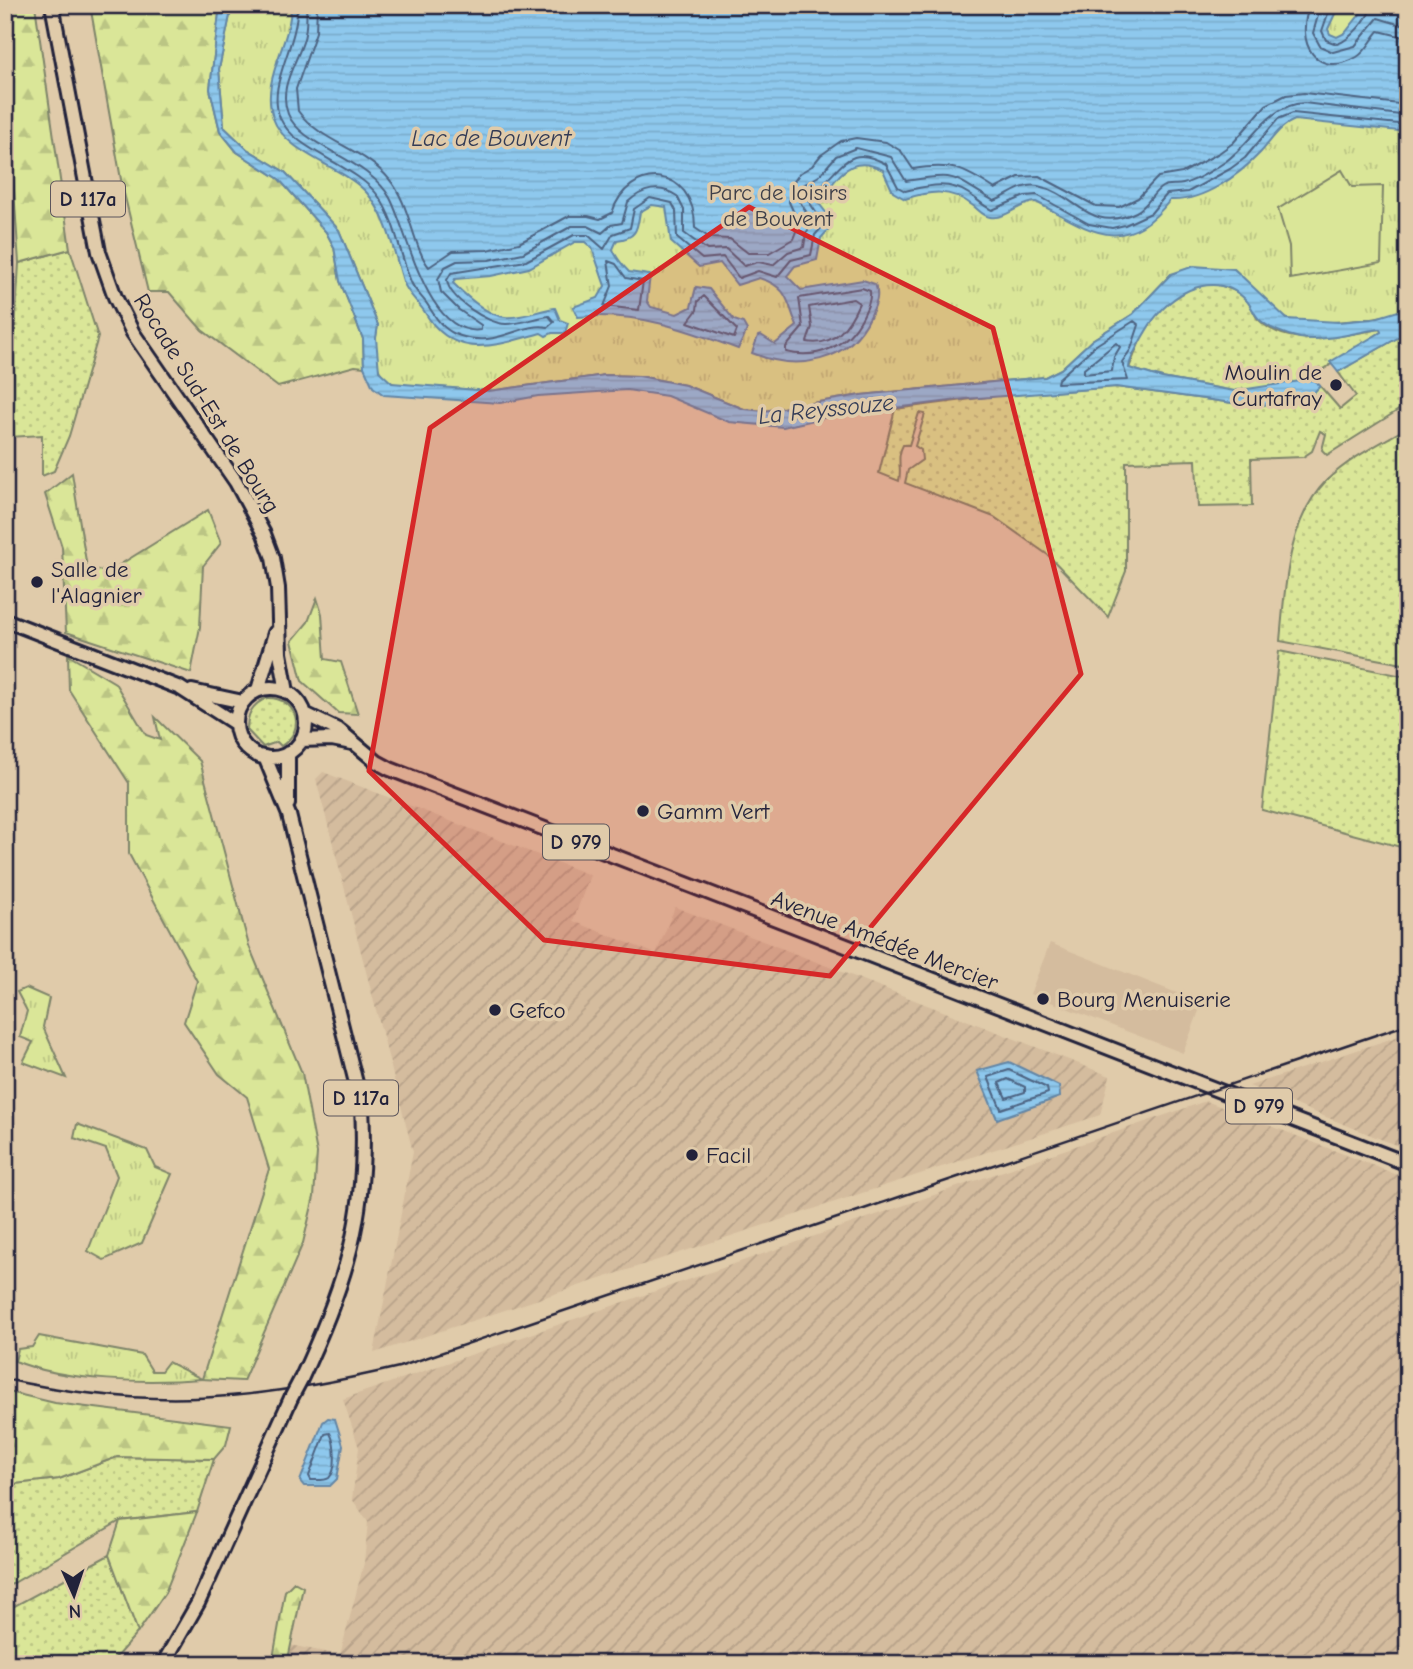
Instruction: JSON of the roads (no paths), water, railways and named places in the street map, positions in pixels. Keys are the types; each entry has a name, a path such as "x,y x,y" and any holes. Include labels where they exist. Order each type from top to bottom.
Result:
{"main road":[{"name":"Rocade Sud-Est de Bourg","path":"52,5 99,252 115,297 162,380 255,512 273,558 278,619"},
{"name":"D 117a","path":"258,690 278,619"},
{"name":"D 117a","path":"278,619 280,653 287,692"},
{"path":"5,620 180,688 243,702"},
{"path":"180,688 236,724"},
{"path":"302,740 304,714 298,701 287,692 278,689 258,690 243,702 236,724 241,742 248,749 265,757 288,753 302,740 332,739 352,743"},
{"name":"Avenue Amédée Mercier","path":"304,714 340,731 377,762 407,776 1408,1164"},
{"name":"D 117a","path":"288,753 289,815"},
{"name":"D 117a","path":"163,1664 198,1603 331,1313 352,1249 365,1155 362,1107 355,1068 289,815 265,757"}],"water":[{"name":"La Reyssouze","path":"220,5 232,6 219,69 224,127 247,149 285,172 339,230 378,325 376,338 379,371 392,383 489,391 605,375 639,376 685,385 744,409 764,411 861,395 1045,377 1061,369 1092,340 1133,314 1171,274 1194,266 1234,269 1287,319 1338,322 1372,319 1408,308 1408,332 1338,372 1330,362 1381,332 1380,329 1320,339 1295,337 1274,330 1261,321 1246,300 1235,291 1224,287 1201,286 1178,296 1155,317 1129,368 1162,378 1234,391 1307,380 1315,380 1320,386 1309,398 1255,406 1116,387 966,399 832,416 783,427 729,422 667,396 627,390 538,396 500,403 384,395 373,387 364,367 363,339 340,281 334,247 326,232 279,179 237,152 220,131 210,89"},
{"name":"Lac de Bouvent","path":"291,5 1339,5 1328,29 1330,34 1337,37 1345,33 1365,8 1387,7 1408,13 1408,132 1295,120 1280,130 1242,170 1219,186 1195,197 1170,200 1153,218 1137,229 1121,234 1105,234 1089,229 1036,202 1007,214 990,217 964,200 948,194 931,193 905,199 893,192 883,170 866,164 852,166 840,175 829,189 817,192 814,197 831,219 831,227 821,238 817,260 795,266 787,276 801,290 863,280 875,284 877,300 871,315 850,344 836,353 804,362 769,359 752,353 758,336 761,335 775,344 797,326 782,291 759,278 737,285 720,263 699,267 671,242 666,207 652,205 640,212 637,228 632,235 617,240 613,249 616,255 629,272 650,275 647,301 651,307 677,314 691,307 696,287 709,289 734,320 743,323 747,330 738,349 679,328 640,319 578,317 573,307 598,298 605,286 592,248 585,242 575,242 529,268 491,276 455,279 453,283 470,299 498,316 517,317 555,308 560,320 568,323 565,333 546,336 541,333 507,342 476,346 448,338 410,293 403,281 385,223 367,193 344,175 289,141 273,118 270,89 290,19"},
{"path":"1009,1062 1059,1086 1060,1097 997,1119 977,1071"},
{"path":"328,1418 335,1419 343,1445 337,1479 330,1486 304,1486 300,1481 323,1422"}],"railway":[{"path":"5,1379 108,1395 203,1398 298,1388 399,1367 1408,1024"}],"place":[{"name":"Moulin de Curtafray","path":"1336,385"},
{"name":"Salle de l'Alagnier","path":"37,582"},
{"name":"Gamm Vert","path":"643,811"},
{"name":"Bourg Menuiserie","path":"1043,999"},
{"name":"Gefco","path":"495,1010"},
{"name":"Facil","path":"692,1155"}],"park label":[{"name":"Parc de loisirs de Bouvent","path":"778,205"}]}
